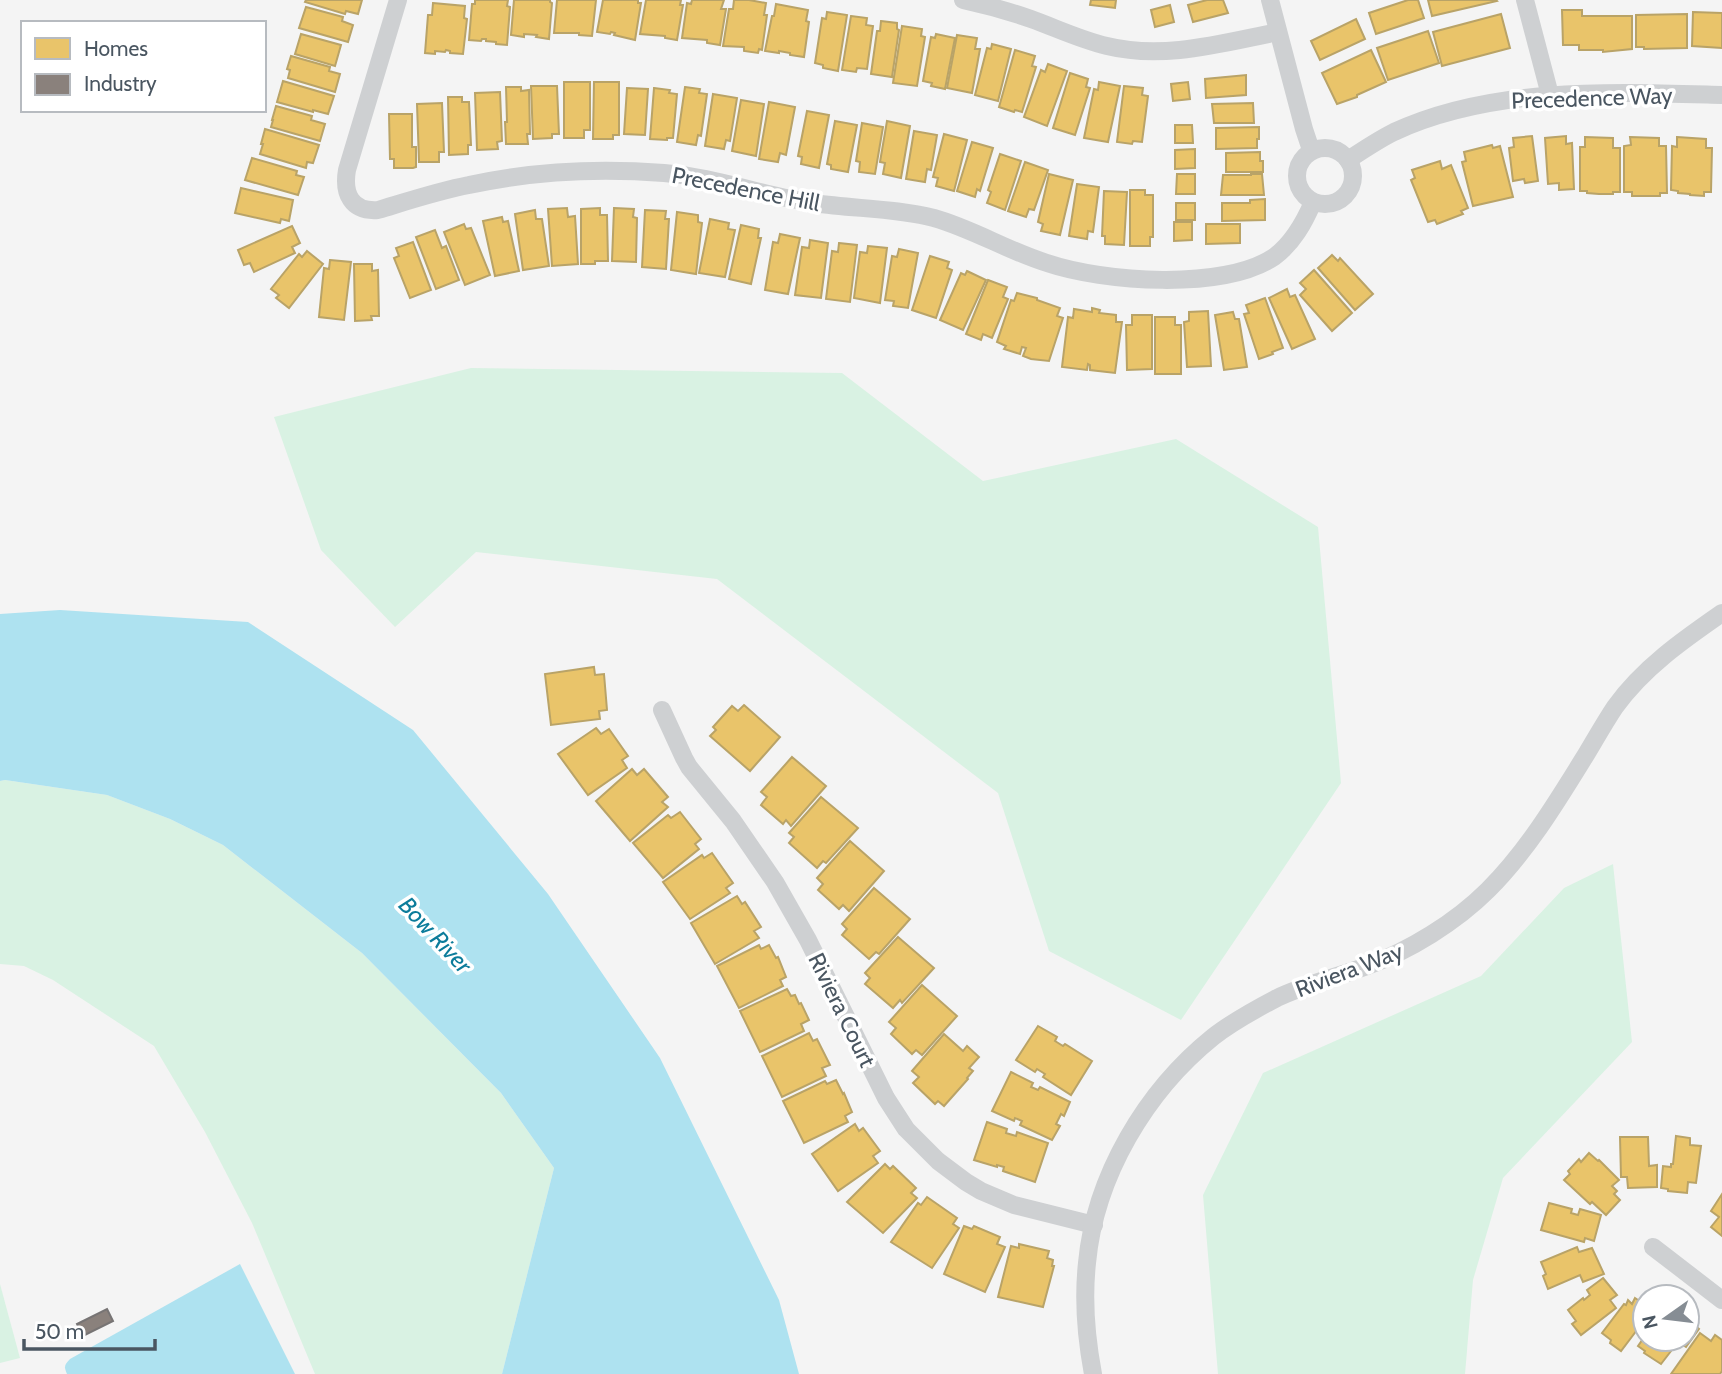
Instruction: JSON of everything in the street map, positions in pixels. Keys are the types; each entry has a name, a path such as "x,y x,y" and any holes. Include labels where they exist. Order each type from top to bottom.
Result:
{"street":[{"name":"Precedence Hill","path":"398,0 346,170 345,179 350,197 355,205 369,211 470,184 530,175 581,171 666,173 727,183 812,203 900,211 934,218 1044,262 1078,272 1115,277 1190,279 1244,270 1275,256 1294,238 1313,201"},
{"path":"963,0 1030,19 1094,42 1135,51 1189,49 1278,32"},
{"path":"1270,0 1311,150"},
{"path":"1525,0 1549,95"},
{"name":"Precedence Way","path":"1348,160 1394,132 1429,119 1506,100 1549,95 1722,95"},
{"path":"1335,149 1348,160 1352,168 1351,186 1346,194 1331,204 1322,204 1305,197 1297,181 1299,163 1311,150 1335,149"},
{"name":"Riviera Way","path":"1093,1374 1085,1301 1086,1270 1094,1225 1110,1173 1122,1148 1156,1096 1195,1052 1216,1034 1278,998 1400,952 1462,912 1488,890 1541,826 1615,708 1637,680 1670,651 1722,613"},
{"name":"Riviera Court","path":"662,710 689,767 745,838 775,882 808,940 886,1098 906,1129 938,1161 981,1191 1014,1205 1094,1225"},
{"path":"1653,1247 1722,1300"}],"green space":[{"path":"471,368 842,373 983,481 1176,439 1318,527 1341,783 1181,1020 1049,951 998,793 717,579 476,552 395,627 321,550 274,417"},
{"path":"0,781 107,795 170,819 223,845 362,953 501,1093 554,1168 502,1374 315,1374 252,1223 205,1132 154,1046 53,980 24,966 0,964"},
{"path":"1613,864 1632,1042 1503,1178 1473,1280 1465,1374 1218,1374 1203,1195 1263,1073 1481,976 1564,888"},
{"path":"0,1284 20,1358 0,1363"}],"water":[{"name":"Bow River","path":"60,610 248,622 413,730 548,894 660,1058 779,1300 799,1374 502,1374 554,1168 501,1093 362,953 223,845 170,819 107,795 0,781 0,614"},
{"path":"240,1264 295,1374 67,1374 65,1366 70,1359"}],"building: Homes":[{"path":"362,0 358,14 346,11 345,14 305,2"},
{"path":"475,0 508,0 507,6 510,7 507,45 486,39 469,40 472,4 475,4"},
{"path":"514,0 550,0 549,39 536,37 537,35 511,35"},
{"path":"557,0 596,0 592,36 554,33"},
{"path":"603,0 638,0 638,3 641,3 635,40 611,32 597,32"},
{"path":"646,0 681,0 680,5 683,5 677,40 640,34"},
{"path":"692,0 724,0 721,9 726,9 720,45 707,43 707,40 682,38 687,3 691,4"},
{"path":"734,0 766,3 762,50 759,49 758,53 744,51 744,47 723,46 729,9 733,9"},
{"path":"1091,0 1116,0 1115,8 1090,5"},
{"path":"1207,0 1223,0 1228,13 1193,22 1188,5"},
{"path":"1408,0 1418,0 1424,18 1376,34 1369,13"},
{"path":"1428,0 1496,0 1497,1 1432,16"},
{"path":"433,3 465,6 464,18 467,19 463,54 446,50 435,51 435,54 425,53 428,15 432,15"},
{"path":"776,4 808,10 804,57 779,51 765,51"},
{"path":"1170,5 1174,22 1155,27 1151,10"},
{"path":"306,7 343,17 342,21 353,25 348,42 299,28"},
{"path":"1562,10 1582,10 1582,16 1632,16 1632,49 1603,52 1579,50 1579,45 1563,45"},
{"path":"827,12 847,15 838,71 815,63 822,18 826,19"},
{"path":"1693,12 1722,13 1722,48 1692,46"},
{"path":"1501,14 1510,48 1442,66 1433,32"},
{"path":"1687,14 1687,48 1636,47 1636,15"},
{"path":"851,16 867,18 866,25 873,26 867,69 857,68 856,72 842,70"},
{"path":"1356,19 1365,39 1320,60 1311,41"},
{"path":"881,21 897,23 899,30 892,77 871,74"},
{"path":"902,26 922,29 921,36 925,37 917,86 893,83"},
{"path":"1428,31 1439,63 1388,80 1377,48"},
{"path":"301,34 341,45 335,66 295,54"},
{"path":"936,34 955,38 945,89 923,81 931,37 935,38"},
{"path":"957,35 977,38 975,49 980,49 972,93 947,88"},
{"path":"992,44 1011,49 998,101 975,95 987,48 991,49"},
{"path":"1015,50 1035,56 1032,66 1036,67 1022,112 999,107"},
{"path":"1371,50 1386,82 1337,104 1322,73"},
{"path":"291,56 330,67 329,71 340,74 335,92 288,78 290,70 287,69"},
{"path":"1048,64 1067,71 1047,126 1024,117 1041,70 1045,72"},
{"path":"1070,73 1088,79 1086,87 1090,88 1075,135 1053,128"},
{"path":"1246,75 1246,95 1206,98 1205,79"},
{"path":"283,81 334,96 328,114 277,102"},
{"path":"564,82 590,82 590,130 584,130 584,138 564,138"},
{"path":"594,82 619,82 619,135 613,135 613,139 593,139"},
{"path":"1099,82 1120,86 1108,142 1084,138 1094,89 1098,90"},
{"path":"1188,82 1190,99 1173,101 1171,84"},
{"path":"531,86 557,86 559,134 552,134 552,138 533,139"},
{"path":"1124,86 1143,88 1142,95 1148,96 1142,142 1117,142"},
{"path":"506,87 529,90 528,144 506,144"},
{"path":"685,87 700,89 699,93 707,94 701,136 698,135 696,145 677,142"},
{"path":"627,88 648,89 645,135 624,134"},
{"path":"654,88 670,90 669,93 677,94 673,138 667,140 650,139"},
{"path":"500,92 502,141 497,142 498,149 477,150 475,93"},
{"path":"713,94 737,98 730,141 726,140 724,149 705,146"},
{"path":"448,97 462,97 462,102 469,102 471,145 468,145 468,154 449,155"},
{"path":"741,100 764,104 756,156 732,151"},
{"path":"769,102 795,107 786,155 780,153 778,162 759,159"},
{"path":"442,103 444,152 439,152 439,162 419,162 417,104"},
{"path":"1253,103 1254,123 1214,123 1212,104"},
{"path":"276,106 312,116 311,120 325,124 320,141 271,127"},
{"path":"807,111 829,115 819,168 801,164 802,157 798,156"},
{"path":"389,114 412,114 412,147 416,147 416,167 394,168 394,159 390,159"},
{"path":"835,121 857,125 848,172 831,169 831,165 827,164"},
{"path":"887,121 910,126 901,178 883,174 885,163 880,162"},
{"path":"862,123 883,127 875,174 859,172 860,162 856,161"},
{"path":"1175,125 1192,125 1193,143 1175,143"},
{"path":"1259,127 1257,148 1216,149 1216,128"},
{"path":"265,129 319,145 313,163 307,162 306,168 260,154"},
{"path":"914,131 937,135 931,170 927,169 925,182 906,179"},
{"path":"944,134 967,140 954,191 936,186 938,178 933,177"},
{"path":"1532,136 1538,181 1513,181 1509,148 1514,147 1513,138"},
{"path":"1566,136 1566,144 1572,143 1574,189 1559,190 1559,183 1548,184 1545,138"},
{"path":"1585,137 1613,138 1613,148 1620,148 1620,192 1599,194 1580,191 1580,147 1585,147"},
{"path":"1630,137 1659,138 1659,146 1666,146 1667,193 1660,193 1660,196 1632,196 1632,192 1624,192 1624,146 1631,145"},
{"path":"1677,137 1706,139 1706,148 1712,148 1711,192 1704,192 1704,196 1671,190 1672,146 1677,147"},
{"path":"972,142 993,148 980,191 977,189 975,197 957,191"},
{"path":"1492,145 1493,148 1500,146 1513,197 1473,206 1462,162 1466,161 1464,152"},
{"path":"1195,149 1195,168 1175,169 1175,150"},
{"path":"1260,152 1263,172 1226,172 1226,153"},
{"path":"1000,154 1021,161 1005,210 987,203 991,192 988,190"},
{"path":"252,158 297,171 296,175 304,177 298,195 245,180"},
{"path":"1440,161 1442,169 1451,165 1468,208 1461,211 1463,214 1437,224 1435,220 1428,222 1411,180 1415,178 1412,170"},
{"path":"1025,162 1048,170 1034,210 1029,209 1026,217 1008,211"},
{"path":"1049,174 1073,180 1060,235 1041,231 1043,224 1038,222"},
{"path":"1177,174 1195,174 1195,194 1176,194"},
{"path":"1262,174 1264,195 1221,195 1223,175"},
{"path":"1077,184 1099,187 1093,232 1088,231 1087,239 1069,236"},
{"path":"241,188 293,200 289,221 281,219 280,223 235,213"},
{"path":"1130,190 1145,190 1145,195 1153,195 1153,237 1150,237 1150,246 1130,246"},
{"path":"1104,191 1127,192 1124,245 1105,244 1105,236 1102,236"},
{"path":"1265,199 1265,220 1222,221 1222,203 1250,203 1250,200"},
{"path":"1176,203 1195,203 1195,220 1176,220"},
{"path":"567,208 568,217 575,216 578,264 552,266 548,209"},
{"path":"600,208 600,215 607,215 608,261 581,264 581,209"},
{"path":"614,208 634,209 633,217 637,218 636,262 612,261"},
{"path":"535,210 536,219 542,219 549,266 523,270 515,214"},
{"path":"645,210 666,211 665,219 669,219 666,269 642,267"},
{"path":"677,212 698,215 698,222 702,223 696,274 671,270"},
{"path":"502,217 503,222 508,221 519,271 495,276 483,221"},
{"path":"710,219 729,223 728,229 735,230 725,277 699,273"},
{"path":"1174,222 1192,222 1192,240 1174,241"},
{"path":"464,224 466,229 471,228 490,275 465,285 444,232"},
{"path":"1206,224 1240,224 1240,243 1206,244"},
{"path":"741,225 759,229 758,238 761,238 751,284 729,279"},
{"path":"292,226 300,243 292,247 295,253 254,272 250,263 244,265 238,250"},
{"path":"435,230 442,248 446,246 459,280 436,289 416,237"},
{"path":"780,234 800,238 788,294 765,290 773,242 778,243"},
{"path":"810,240 828,243 821,298 795,295 802,247 809,248"},
{"path":"413,242 431,290 410,298 394,258 399,256 396,248"},
{"path":"839,243 857,245 850,302 826,299 832,251 838,252"},
{"path":"868,246 887,248 880,303 854,298 860,252 867,253"},
{"path":"899,249 918,253 908,308 893,306 894,301 885,300 892,256 897,257"},
{"path":"307,251 323,264 289,308 276,298 279,295 271,289 299,254 302,257"},
{"path":"1332,255 1338,261 1340,258 1373,294 1355,310 1318,268"},
{"path":"930,256 949,262 947,268 952,270 936,318 912,310"},
{"path":"330,260 351,262 344,320 319,317 324,268 329,269"},
{"path":"354,264 372,264 372,271 378,270 379,316 371,316 372,320 355,321"},
{"path":"1314,270 1352,313 1332,331 1300,295 1306,289 1300,283"},
{"path":"967,271 986,280 963,330 940,320 961,273 965,275"},
{"path":"988,280 1007,287 1003,297 1008,299 992,338 983,334 981,340 966,334"},
{"path":"1287,289 1290,297 1295,295 1315,339 1292,349 1269,298"},
{"path":"1017,293 1060,308 1057,316 1063,318 1049,361 1023,356 1026,348 1022,347 1020,354 1004,349 1006,346 997,342 1011,300 1014,301"},
{"path":"1265,298 1283,348 1259,359 1244,314 1249,313 1246,305"},
{"path":"1092,308 1100,310 1099,313 1116,315 1116,322 1122,322 1115,373 1090,370 1088,364 1087,370 1062,367 1068,317 1073,318 1074,309 1092,312"},
{"path":"1208,311 1211,366 1187,367 1184,322 1189,321 1189,312"},
{"path":"1233,312 1235,319 1239,319 1247,367 1224,370 1215,315"},
{"path":"1132,315 1152,315 1152,369 1127,370 1126,325 1132,325"},
{"path":"1155,317 1175,317 1175,325 1181,325 1181,374 1155,374"},
{"path":"594,667 595,675 604,674 607,710 599,711 600,719 551,725 545,674"},
{"path":"744,705 780,737 750,771 710,736 716,730 713,727 732,706 738,711"},
{"path":"596,728 601,734 609,729 628,756 622,760 627,768 588,795 558,754"},
{"path":"792,757 826,786 791,826 786,820 783,824 761,805 767,797 761,792"},
{"path":"632,769 637,775 644,769 668,797 662,802 668,807 630,841 596,801"},
{"path":"821,797 858,828 826,863 823,861 817,868 789,843 794,837 789,833"},
{"path":"680,812 701,839 695,844 699,849 663,878 633,843 668,815 671,818"},
{"path":"850,841 884,871 849,911 843,905 839,909 818,890 823,884 817,878"},
{"path":"712,853 733,883 726,888 730,893 690,919 663,882 702,855 704,858"},
{"path":"874,888 910,919 879,954 876,952 869,959 842,935 847,929 842,924"},
{"path":"737,896 742,904 745,902 761,927 754,931 759,938 715,964 691,923"},
{"path":"898,937 934,968 902,1003 900,1000 893,1008 865,984 870,978 865,973"},
{"path":"759,945 761,949 769,945 776,958 778,957 786,977 780,980 783,986 739,1008 717,966"},
{"path":"922,985 957,1016 922,1055 916,1050 912,1054 891,1034 896,1028 889,1022"},
{"path":"787,989 791,996 795,995 799,1004 801,1003 809,1020 801,1024 804,1031 760,1052 740,1011"},
{"path":"1038,1026 1057,1037 1055,1041 1063,1046 1065,1044 1092,1061 1071,1095 1043,1077 1045,1074 1037,1069 1035,1072 1016,1060"},
{"path":"809,1033 813,1041 817,1039 830,1065 822,1068 826,1076 782,1097 762,1056"},
{"path":"944,1034 963,1051 967,1046 979,1057 969,1068 973,1071 968,1079 944,1106 938,1101 935,1104 913,1083 919,1077 912,1071"},
{"path":"1011,1072 1033,1083 1031,1087 1038,1090 1040,1087 1070,1102 1064,1116 1061,1114 1056,1124 1060,1126 1052,1140 1020,1125 1022,1121 1015,1118 1014,1121 992,1111"},
{"path":"836,1080 852,1112 845,1116 848,1122 804,1143 783,1101 825,1081 827,1084"},
{"path":"987,1122 1007,1129 1006,1133 1016,1136 1017,1132 1048,1143 1035,1182 1003,1171 1004,1167 974,1160"},
{"path":"855,1124 859,1131 863,1128 880,1151 873,1156 878,1163 838,1191 812,1154"},
{"path":"1676,1136 1690,1138 1690,1145 1701,1146 1696,1183 1688,1182 1687,1193 1661,1188 1663,1166 1671,1167 1673,1164"},
{"path":"1620,1137 1648,1137 1649,1166 1657,1165 1657,1187 1628,1188 1627,1177 1621,1177"},
{"path":"1589,1153 1619,1180 1612,1186 1617,1191 1614,1194 1620,1200 1606,1215 1564,1180 1579,1159 1581,1162"},
{"path":"885,1164 890,1169 893,1166 916,1188 911,1193 917,1198 883,1233 847,1202"},
{"path":"1722,1194 1722,1236 1711,1227 1719,1217 1711,1211"},
{"path":"927,1197 957,1218 953,1224 959,1228 932,1268 891,1242 918,1203 921,1205"},
{"path":"1549,1203 1572,1209 1571,1213 1578,1215 1580,1209 1601,1215 1594,1241 1585,1238 1584,1242 1541,1230"},
{"path":"964,1226 972,1229 974,1226 1000,1237 997,1244 1005,1247 985,1292 944,1274"},
{"path":"1019,1244 1049,1251 1047,1258 1053,1260 1054,1266 1043,1307 998,1297 1011,1246 1019,1248"},
{"path":"1577,1247 1579,1252 1592,1248 1604,1274 1583,1282 1580,1275 1548,1289 1541,1262"},
{"path":"1603,1278 1617,1295 1610,1300 1616,1308 1581,1335 1572,1324 1576,1321 1568,1310 1590,1295 1587,1290"},
{"path":"1628,1300 1631,1303 1631,1338 1621,1351 1602,1333"},
{"path":"1701,1334 1711,1341 1715,1335 1722,1340 1720,1374 1671,1374 1686,1353 1701,1353"},
{"path":"1644,1353 1670,1353 1661,1364"}],"building: Industry":[{"path":"107,1309 113,1321 83,1336 77,1324"}]}
